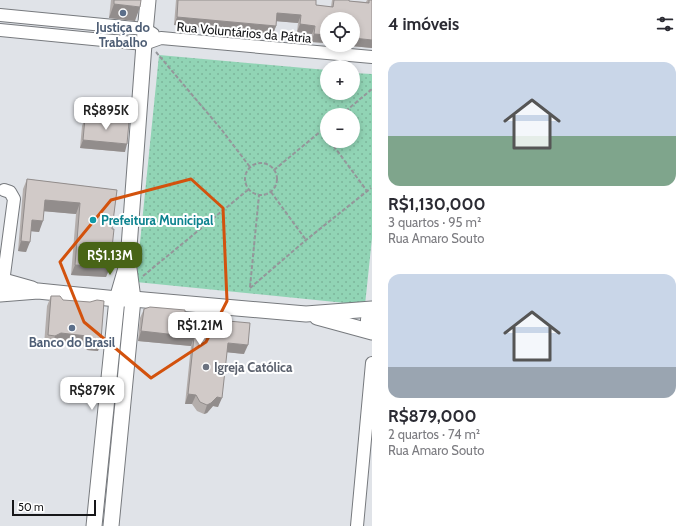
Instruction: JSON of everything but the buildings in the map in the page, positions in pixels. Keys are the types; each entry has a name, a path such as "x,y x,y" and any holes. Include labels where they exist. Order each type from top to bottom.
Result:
{"street":[{"path":"111,526 133,299 128,261 144,36 148,0"},
{"name":"Rua Voluntários da Pátria","path":"0,15 54,20 161,38 372,57"},
{"path":"53,35 54,20"},
{"name":"Rua Voluntários da Pátria","path":"0,30 53,35 144,36"},
{"path":"4,190 10,192 14,199 1,287 117,299 133,299 306,314 372,309"},
{"path":"94,526 117,299 128,261"},
{"path":"306,314 372,331"},
{"path":"372,314 367,319 367,326 372,331"},
{"path":"357,526 372,363"}],"path":[{"path":"144,36 221,129 250,167"},
{"path":"349,108 372,89"},
{"path":"274,170 320,132"},
{"path":"335,148 367,192"},
{"path":"255,164 265,164 274,170 277,179 271,192 259,195 248,189 245,180 250,167 255,164"},
{"path":"259,195 250,288 306,240 371,188"},
{"path":"142,277 248,189"},
{"path":"271,192 306,240"}],"highlighted area":[{"path":"191,179 223,208 227,301 206,342 151,378 84,322 60,262 111,200"}],"green space":[{"path":"159,55 320,69 320,100 360,100 360,73 372,74 372,238 365,305 136,282"}],"place":[{"name":"Justiça do Trabalho","path":"123,13"},
{"name":"Prefeitura Municipal","path":"93,220"},
{"name":"Banco do Brasil","path":"72,328"},
{"name":"Igreja Católica","path":"206,367"}]}
